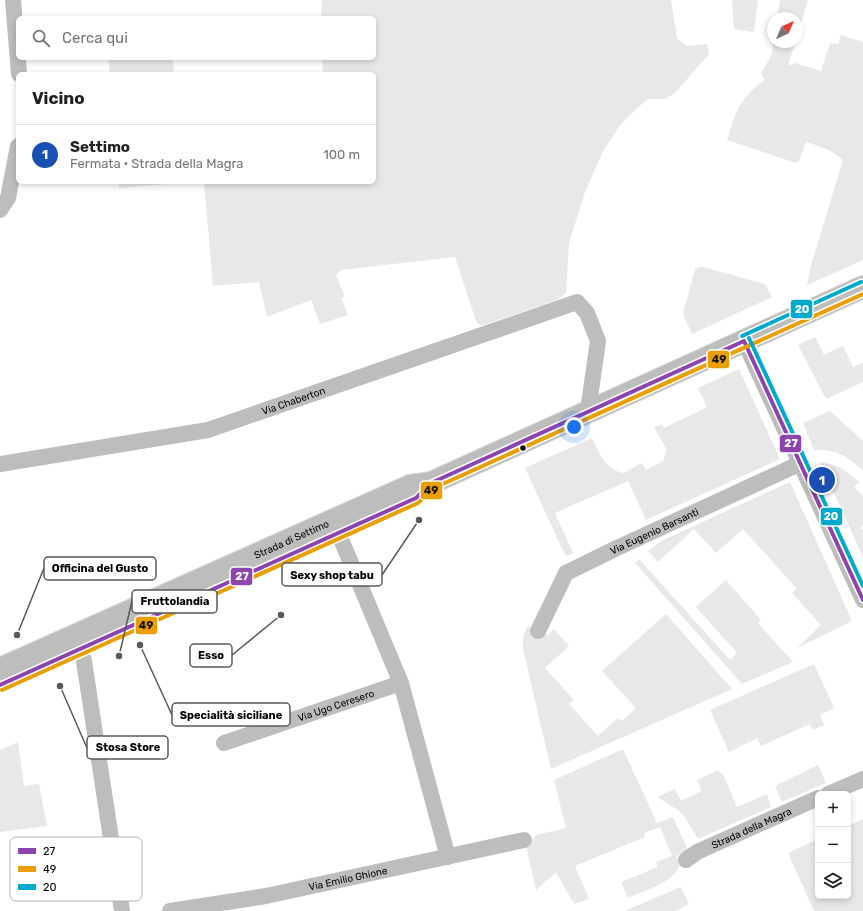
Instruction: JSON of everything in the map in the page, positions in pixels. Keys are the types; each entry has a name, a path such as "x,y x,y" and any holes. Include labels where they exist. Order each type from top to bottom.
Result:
{"main road":[{"name":"Strada di Settimo","path":"0,685 78,642 336,526 410,486 431,483 863,287"},
{"name":"Strada di Settimo","path":"0,669 78,642"}],"street":[{"path":"13,0 16,37"},
{"path":"18,60 19,72"},
{"path":"0,210 8,198 16,156"},
{"name":"Via Chaberton","path":"0,464 208,430 577,302 587,313 598,341 588,412"},
{"path":"744,341 863,600"},
{"name":"Via Eugenio Barsanti","path":"538,631 566,573 616,548 801,463"},
{"path":"336,526 401,684 448,857"},
{"path":"78,642 84,661 111,837"},
{"name":"Via Ugo Ceresero","path":"224,743 401,684"},
{"path":"835,791 863,779"},
{"name":"Strada della Magra","path":"686,860 697,852 815,799"},
{"name":"Via Emilio Ghione","path":"170,911 266,896 524,840"},
{"path":"120,901 122,911"}],"shaded area":[{"path":"322,0 671,0 677,38 687,46 707,44 709,54 675,93 666,99 648,99 636,109 621,124 603,151 585,192 569,243 566,293 557,300 481,326 476,321 455,257 341,270 336,275 345,297 341,298 348,315 320,324 311,300 267,317 259,282 213,286 204,184 376,184 376,72 323,72 322,60 376,60 376,16 321,16"},
{"path":"732,0 758,0 754,32 734,29"},
{"path":"780,0 808,0 803,17 803,12 778,12"},
{"path":"841,35 863,42 863,260 807,285 812,262 843,160 830,151 806,142 799,160 796,163 727,140 736,113 744,99 765,80 761,74 772,54 772,48 793,48 788,66 795,63 821,71 830,43 838,44"},
{"path":"108,60 173,60 174,72 110,72"},
{"path":"118,184 166,184 119,188"},
{"path":"699,267 765,284 772,297 692,334 683,314 695,269"},
{"path":"815,337 824,355 843,346 853,367 863,363 863,382 826,399 798,345"},
{"path":"739,369 780,459 646,520 628,481 555,513 573,553 567,556 565,555 525,468 592,438 603,460 616,471 623,473 642,463 646,470 663,461 667,450 654,427 662,424 664,428 707,407 698,388"},
{"path":"830,411 863,441 863,471 841,454 829,451 814,450 803,423"},
{"path":"820,462 841,469 850,474 859,482 854,487 863,496 863,524 860,528 863,530 863,557"},
{"path":"790,482 852,621 797,648 821,625 792,593 797,589 743,529 716,553 694,529 658,562 648,551 661,541"},
{"path":"639,559 730,660 737,653 696,607 726,580 761,620 758,623 793,662 742,684 635,563"},
{"path":"666,614 732,689 551,769 523,649 523,638 527,626 548,635 554,629 569,646 545,668 574,700 569,704 598,736 618,718 622,721 636,708 602,671"},
{"path":"814,664 834,708 820,715 824,725 813,730 810,724 761,746 757,738 729,752 710,710"},
{"path":"18,742 24,786 39,784 47,826 0,832 0,750"},
{"path":"623,749 657,823 673,817 688,850 676,856 680,864 677,871 658,885 628,898 621,882 658,867 656,862 672,856 660,827 644,833 645,837 575,866 589,899 574,904 556,872 536,890 526,846 531,843 536,835 566,828 554,780"},
{"path":"818,765 826,783 782,802 775,786"},
{"path":"718,770 724,776 737,807 767,794 771,807 698,839 684,816 678,810 657,797 675,789 681,801 702,791 697,780"},
{"path":"863,819 863,911 814,911 788,853 815,840 815,899 851,899 851,825"},
{"path":"681,887 689,904 675,911 624,911"}],"transit line":[{"name":"20","path":"742,336 861,282"},
{"name":"49","path":"2,690 418,503 434,488 863,294"},
{"name":"20","path":"749,338 863,586"},
{"name":"27","path":"744,341 863,600"},
{"name":"27","path":"0,685 416,498 431,483 744,341"}],"place":[{"name":"Settimo","path":"822,480"},
{"name":"Sexy shop tabu","path":"419,520"},
{"name":"Esso","path":"281,615"},
{"name":"Officina del Gusto","path":"17,635"},
{"name":"Specialità siciliane","path":"140,645"},
{"name":"Fruttolandia","path":"119,656"},
{"name":"Stosa Store","path":"60,686"}]}
